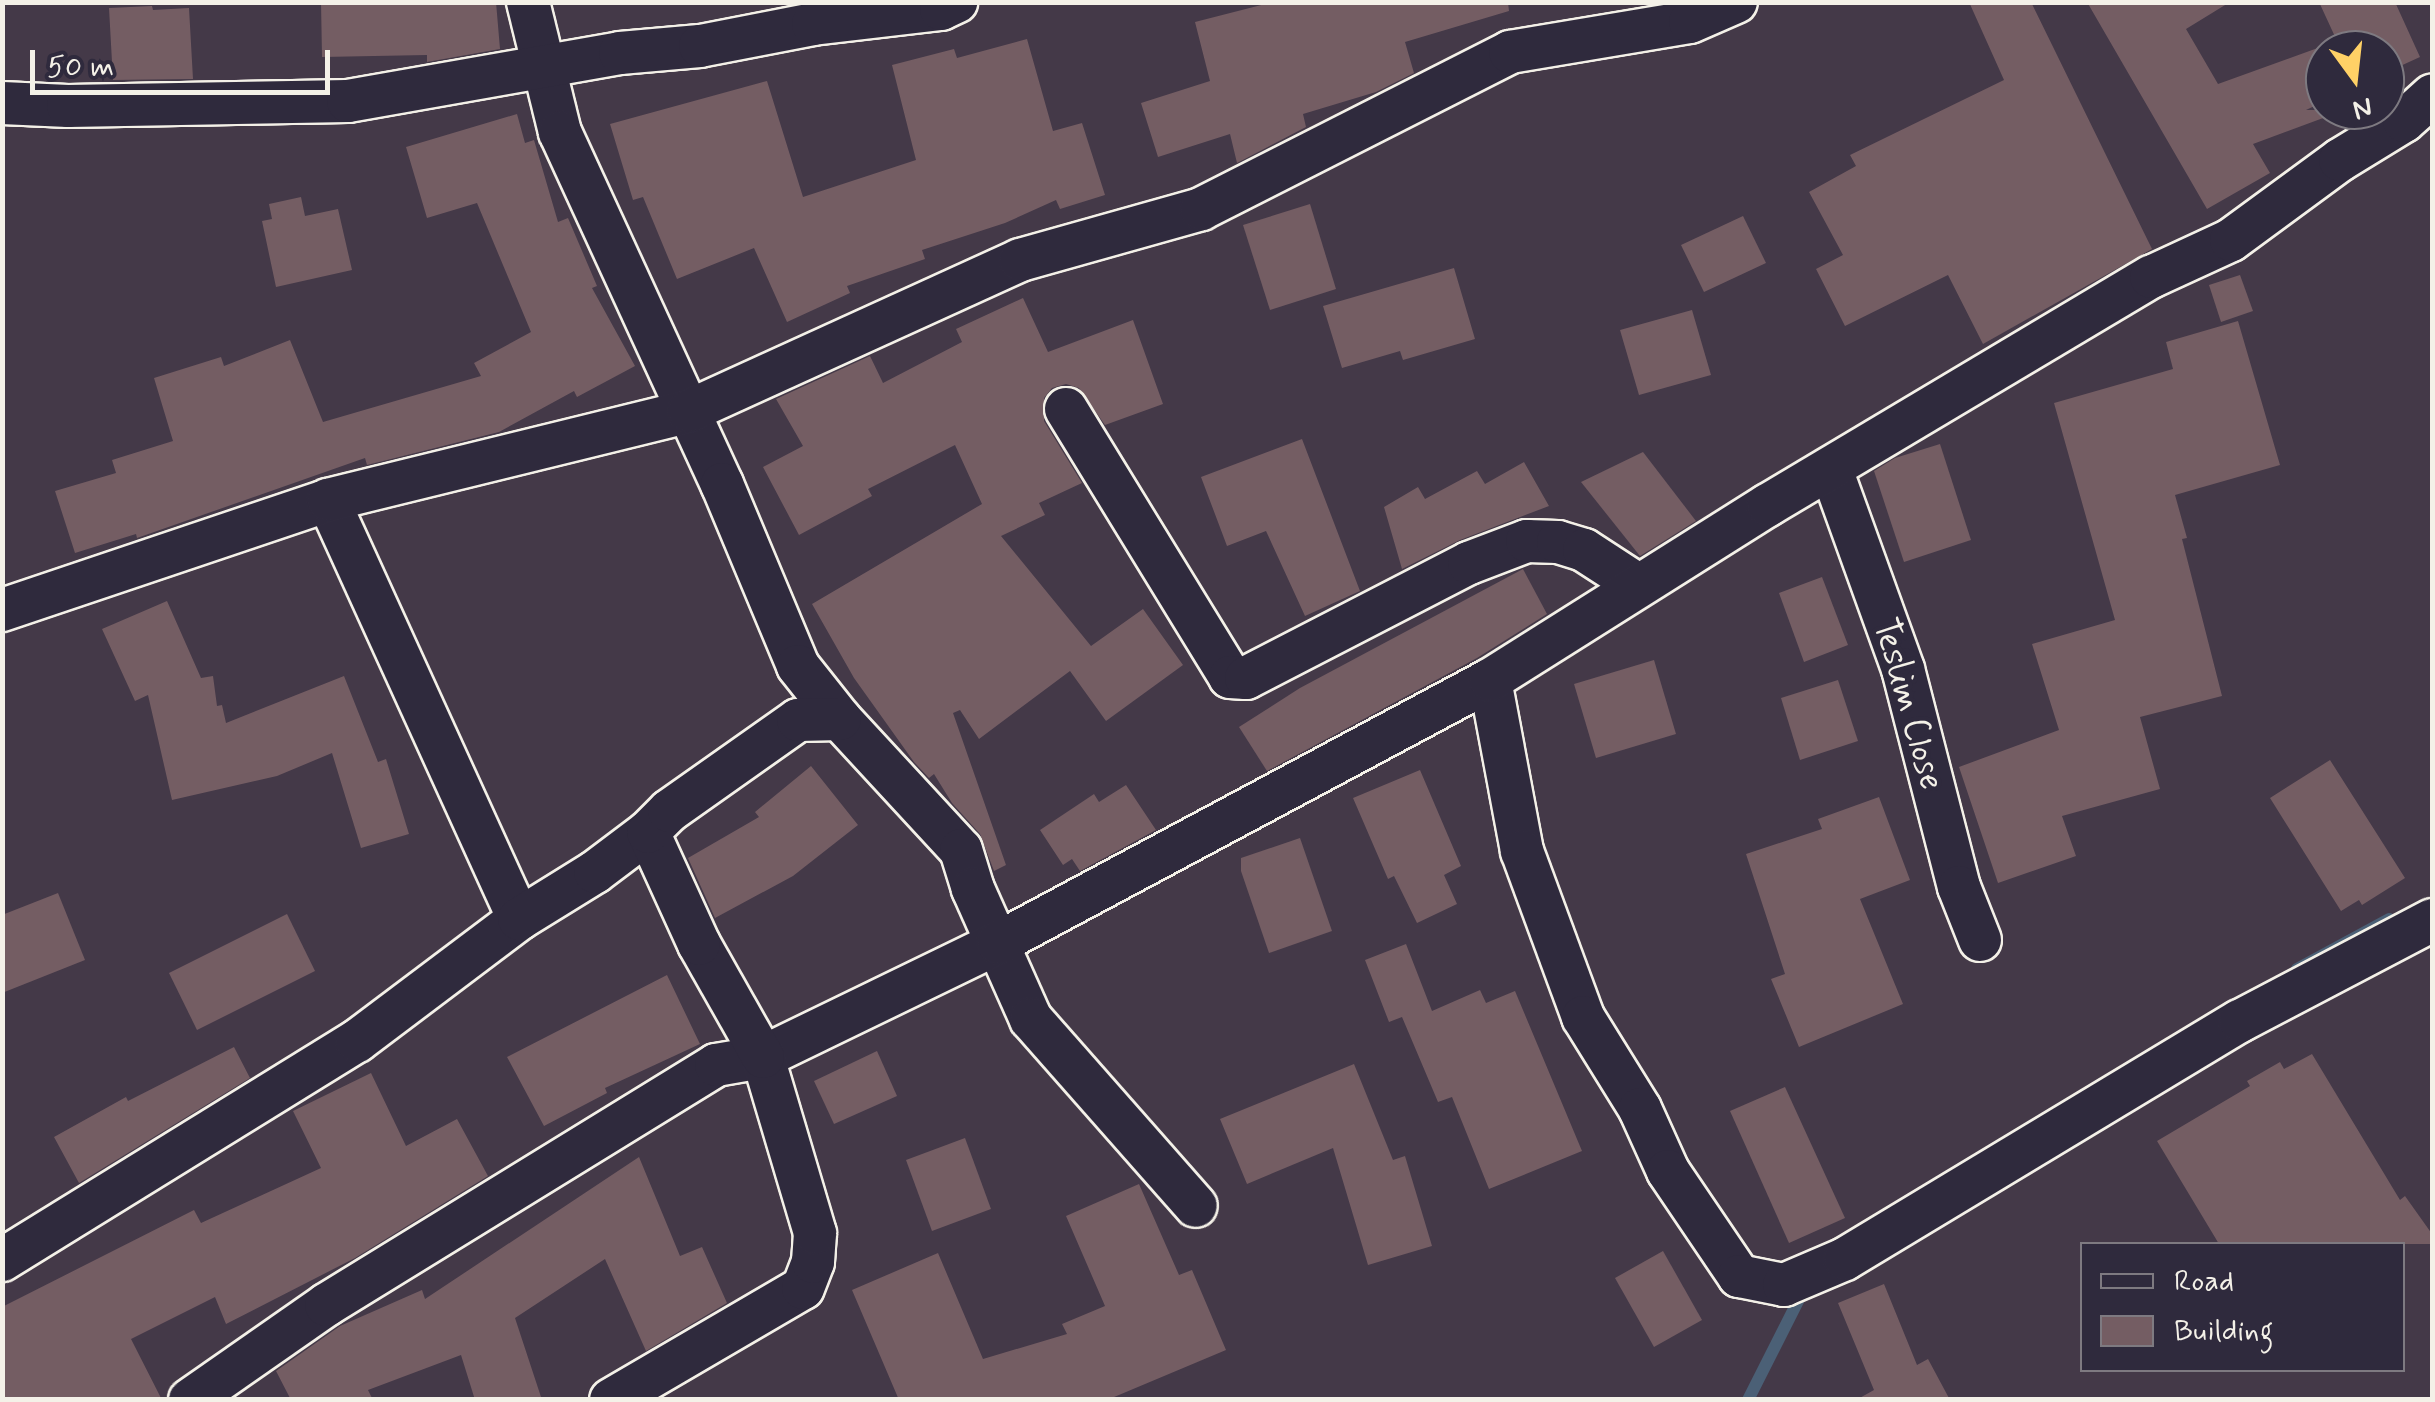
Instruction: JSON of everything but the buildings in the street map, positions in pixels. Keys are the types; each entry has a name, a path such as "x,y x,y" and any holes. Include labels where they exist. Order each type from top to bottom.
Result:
{"street":[{"path":"528,2 560,132 689,411 798,666 840,719 961,850 1031,1019 1196,1206"},
{"path":"2,103 68,106 348,101 620,53 700,46 813,24 926,12 956,2"},
{"path":"2,610 328,500 689,411 1020,260 1201,209 1510,52 1736,2"},
{"path":"190,1400 326,1305 716,1065 763,1057 998,943 1490,680 1576,629 1638,585 2151,277 2231,240 2340,160 2404,121 2432,96"},
{"path":"1066,409 1230,677 1246,678 1469,564 1527,541 1558,542 1584,550 1638,585"},
{"name":"Teslim Close","path":"1831,469 1903,669 1959,887 1980,940"},
{"path":"328,500 519,919"},
{"path":"1490,680 1522,851 1583,1017 1640,1109 1668,1171 1739,1276 1784,1285 1845,1259 2240,1021 2432,920"},
{"path":"2,1260 357,1041 519,919 596,872 669,811 798,720 840,719"},
{"path":"610,1400 803,1288 816,1234 763,1057 698,944 648,832"}],"waterway":[{"path":"2297,969 2389,919"},
{"path":"1748,1400 1804,1289"}]}
